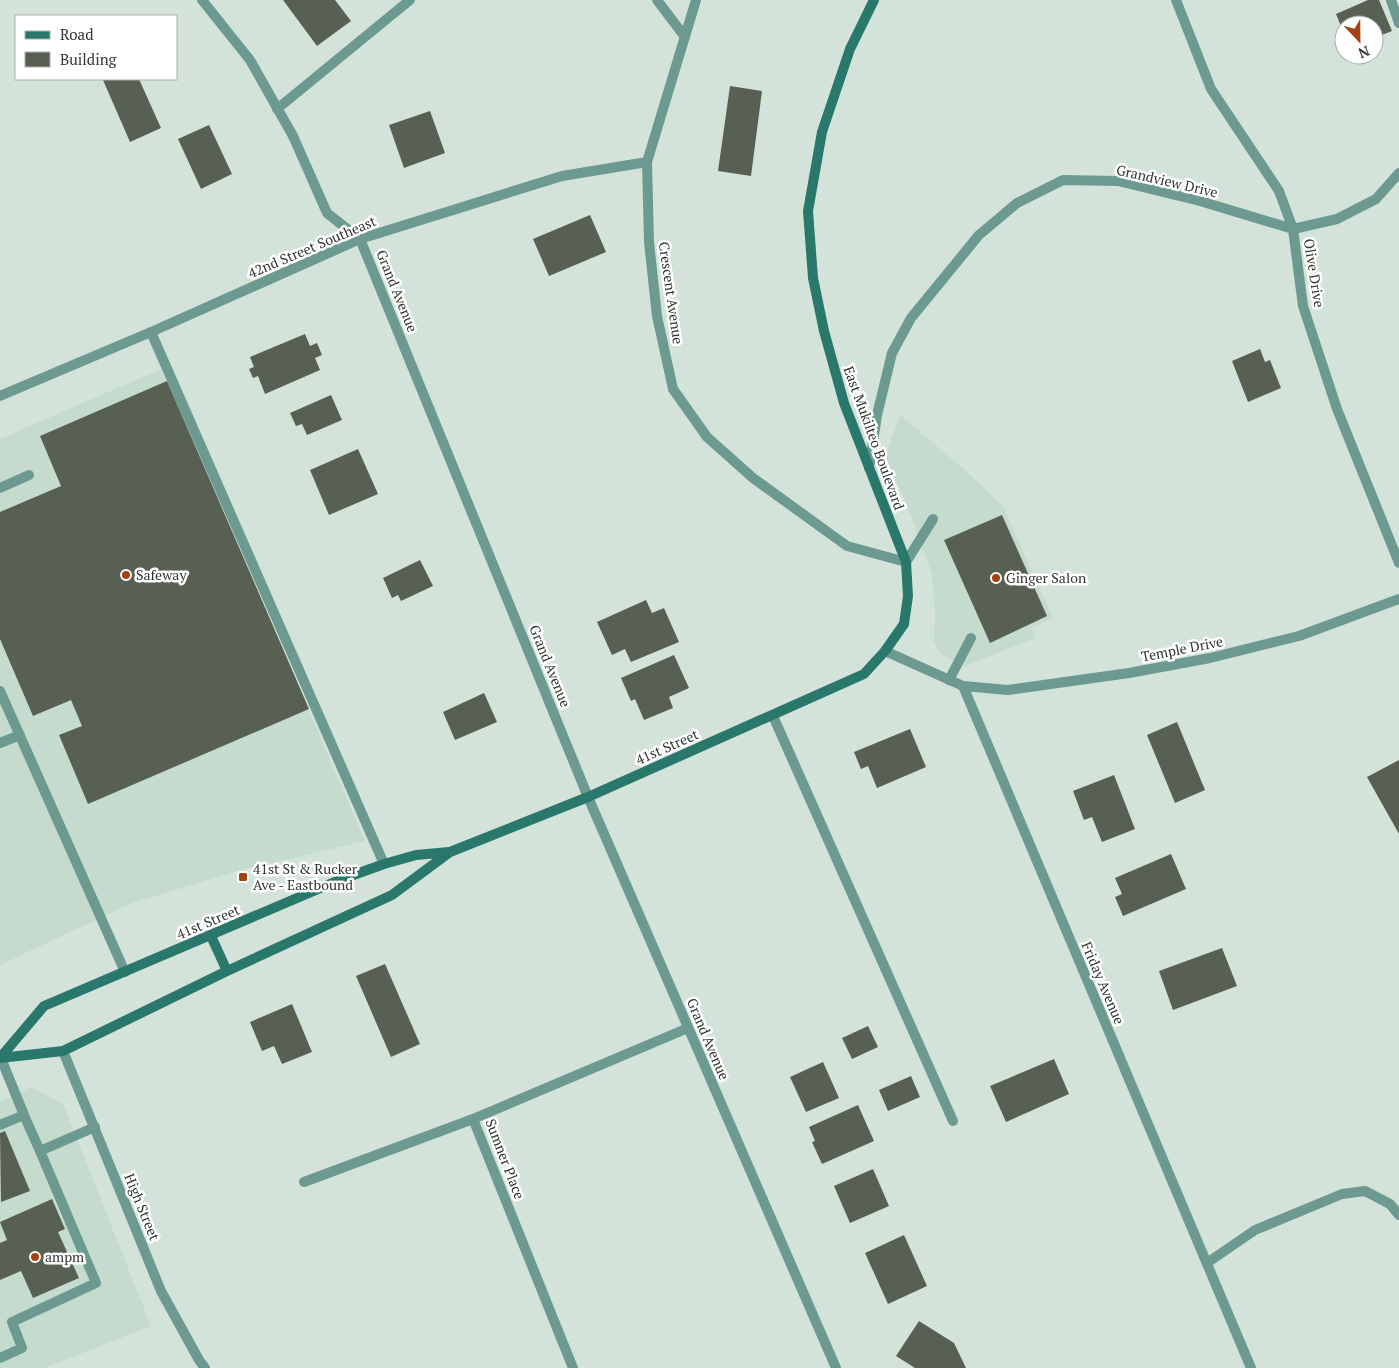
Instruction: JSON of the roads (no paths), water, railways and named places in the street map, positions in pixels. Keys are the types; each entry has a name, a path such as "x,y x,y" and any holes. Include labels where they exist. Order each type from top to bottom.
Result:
{"main road":[{"name":"East Mukilteo Boulevard","path":"874,0 850,49 822,132 808,211 813,278 824,330 844,403 906,562 908,596 904,624 885,651"},
{"name":"41st Street","path":"0,1057 63,1051 227,971 392,895 450,852 588,797 864,674 885,651"},
{"name":"41st Street","path":"0,1057 44,1006 337,881 416,855 450,852"},
{"path":"211,936 227,971"}],"street":[{"name":"Grand Avenue","path":"202,0 250,60 293,136 327,213 360,238 588,797 836,1368"},
{"path":"277,109 410,0"},
{"path":"657,0 685,37"},
{"name":"Crescent Avenue","path":"696,0 647,162 649,242 657,316 673,389 707,437 753,478 847,546 906,562"},
{"name":"Olive Drive","path":"1176,0 1211,89 1279,191 1293,229 1303,306 1337,409 1399,563"},
{"path":"1391,0 1399,23"},
{"name":"42nd Street Southeast","path":"0,396 151,332 360,238 562,176 647,162"},
{"name":"Grandview Drive","path":"868,468 877,415 892,354 911,318 979,235 1017,204 1063,180 1118,181 1200,201 1293,229 1337,219 1376,199 1399,173"},
{"path":"151,332 384,864"},
{"path":"0,488 29,475"},
{"path":"906,562 933,519"},
{"name":"Temple Drive","path":"963,686 1008,690 1129,673 1210,658 1299,636 1399,599"},
{"path":"949,680 971,638"},
{"path":"885,651 963,686"},
{"name":"Friday Avenue","path":"963,686 1251,1368"},
{"path":"0,690 125,972"},
{"path":"773,716 954,1121"},
{"path":"0,743 20,735"},
{"name":"Sumner Place","path":"573,1368 473,1119 688,1028"},
{"name":"High Street","path":"63,1051 161,1291 199,1360 206,1368"},
{"path":"0,1057 96,1283 12,1322 22,1348 0,1358"},
{"path":"0,1126 24,1115 23,1113"},
{"path":"304,1182 473,1119"},
{"path":"40,1150 95,1127"},
{"path":"1206,1263 1255,1230 1342,1194 1365,1191 1390,1204 1399,1215"}],"place":[{"name":"Safeway","path":"126,575"},
{"name":"Ginger Salon","path":"996,578"},
{"name":"41st St & Rucker Ave - Eastbound","path":"243,877"},
{"name":"ampm","path":"35,1257"}]}
